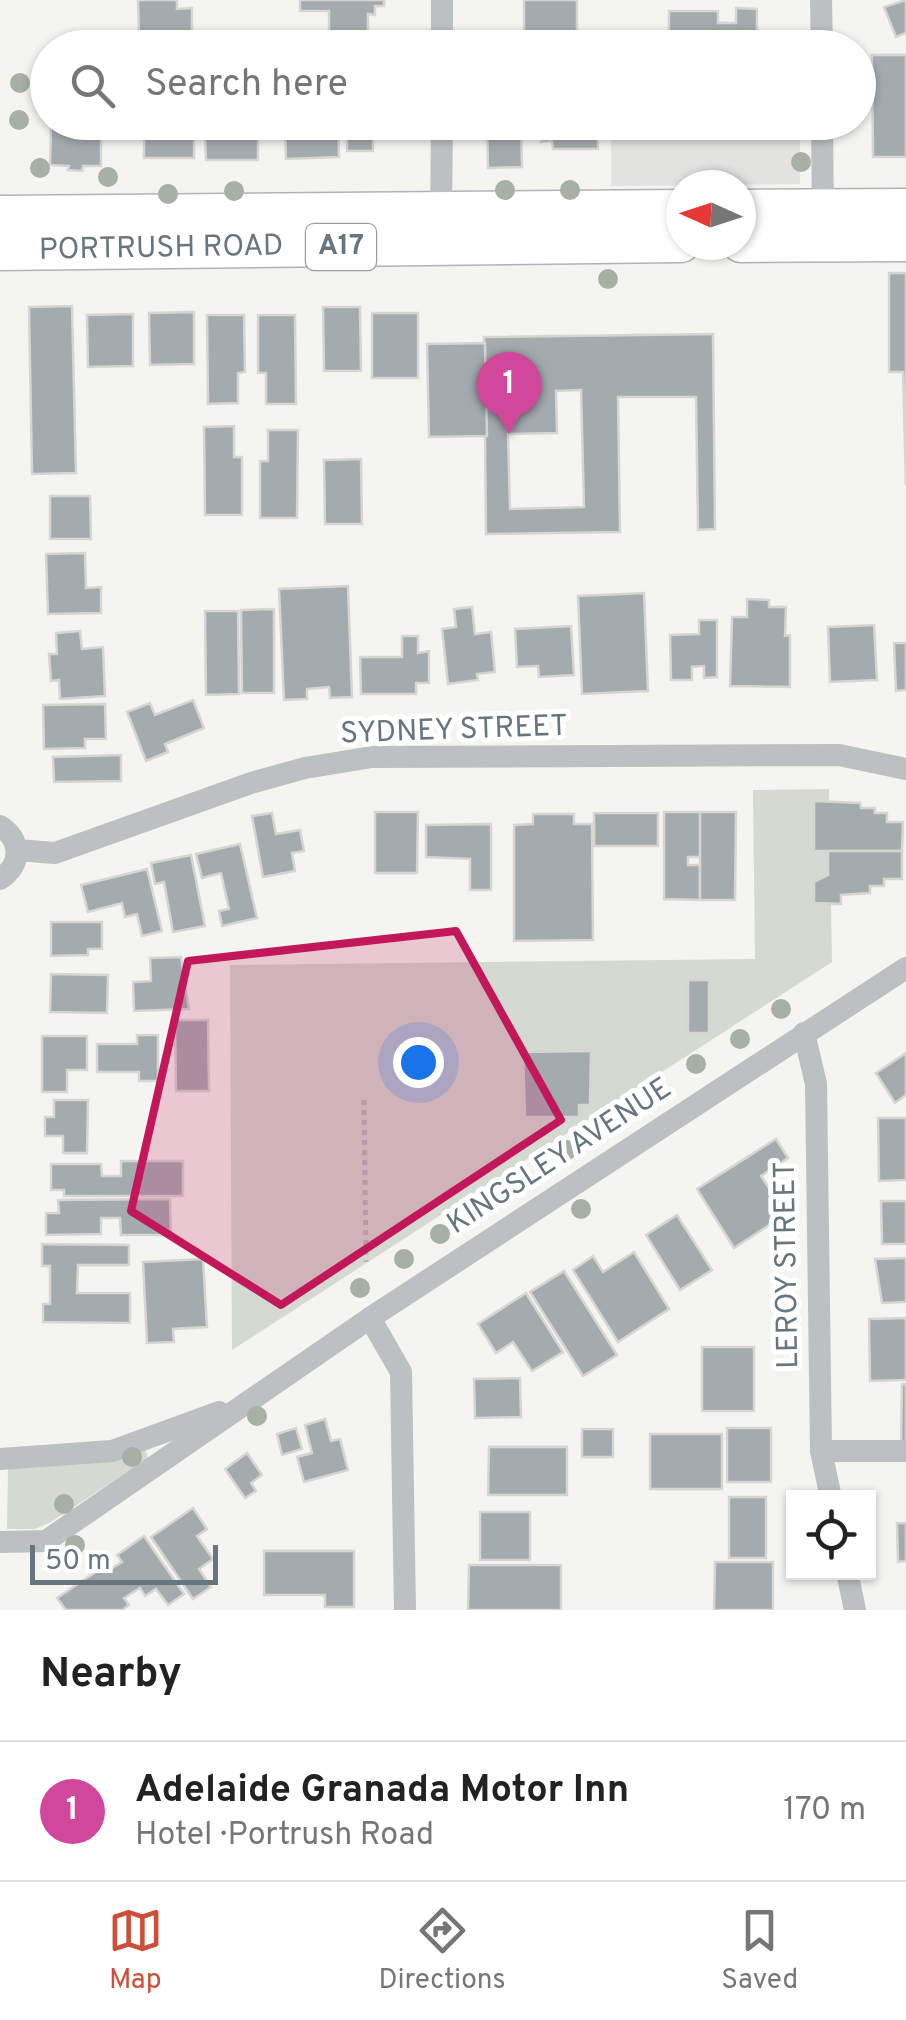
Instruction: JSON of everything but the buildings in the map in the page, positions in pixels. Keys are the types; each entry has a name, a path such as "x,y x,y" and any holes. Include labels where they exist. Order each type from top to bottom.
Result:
{"highway":[{"path":"756,240 906,208"},
{"name":"PORTRUSH ROAD","path":"0,251 441,229 666,211"},
{"path":"756,212 906,242"},
{"name":"PORTRUSH ROAD","path":"0,215 441,229 666,242"}],"street":[{"path":"442,0 442,30"},
{"path":"822,0 822,30"},
{"path":"441,229 442,140"},
{"path":"822,140 823,225"},
{"name":"SYDNEY STREET","path":"17,850 55,853 251,783 305,768 372,757 840,756 906,769"},
{"path":"0,826 10,832 17,850 14,866 0,879"},
{"name":"KINGSLEY AVENUE","path":"0,1542 46,1541 370,1318 906,968"},
{"name":"LEROY STREET","path":"804,1033 816,1084 820,1451 829,1490"},
{"path":"370,1318 401,1372 404,1610"},
{"name":"KINGSLEY AVENUE","path":"0,1459 112,1451 250,1400"},
{"path":"820,1451 906,1452"},
{"path":"849,1580 855,1610"}],"path":[{"path":"364,1100 366,1262"}],"highlighted area":[{"path":"456,931 561,1120 281,1305 131,1211 188,961"}],"shaded area":[{"path":"611,140 800,140 800,184 756,184 756,170 666,170 666,185 611,186"},
{"path":"829,789 832,962 232,1350 230,965 755,959 753,790"},
{"path":"145,1448 148,1458 51,1522 35,1529 7,1529 8,1468"}],"place":[{"name":"Adelaide Granada Motor Inn","path":"509,434"}]}
